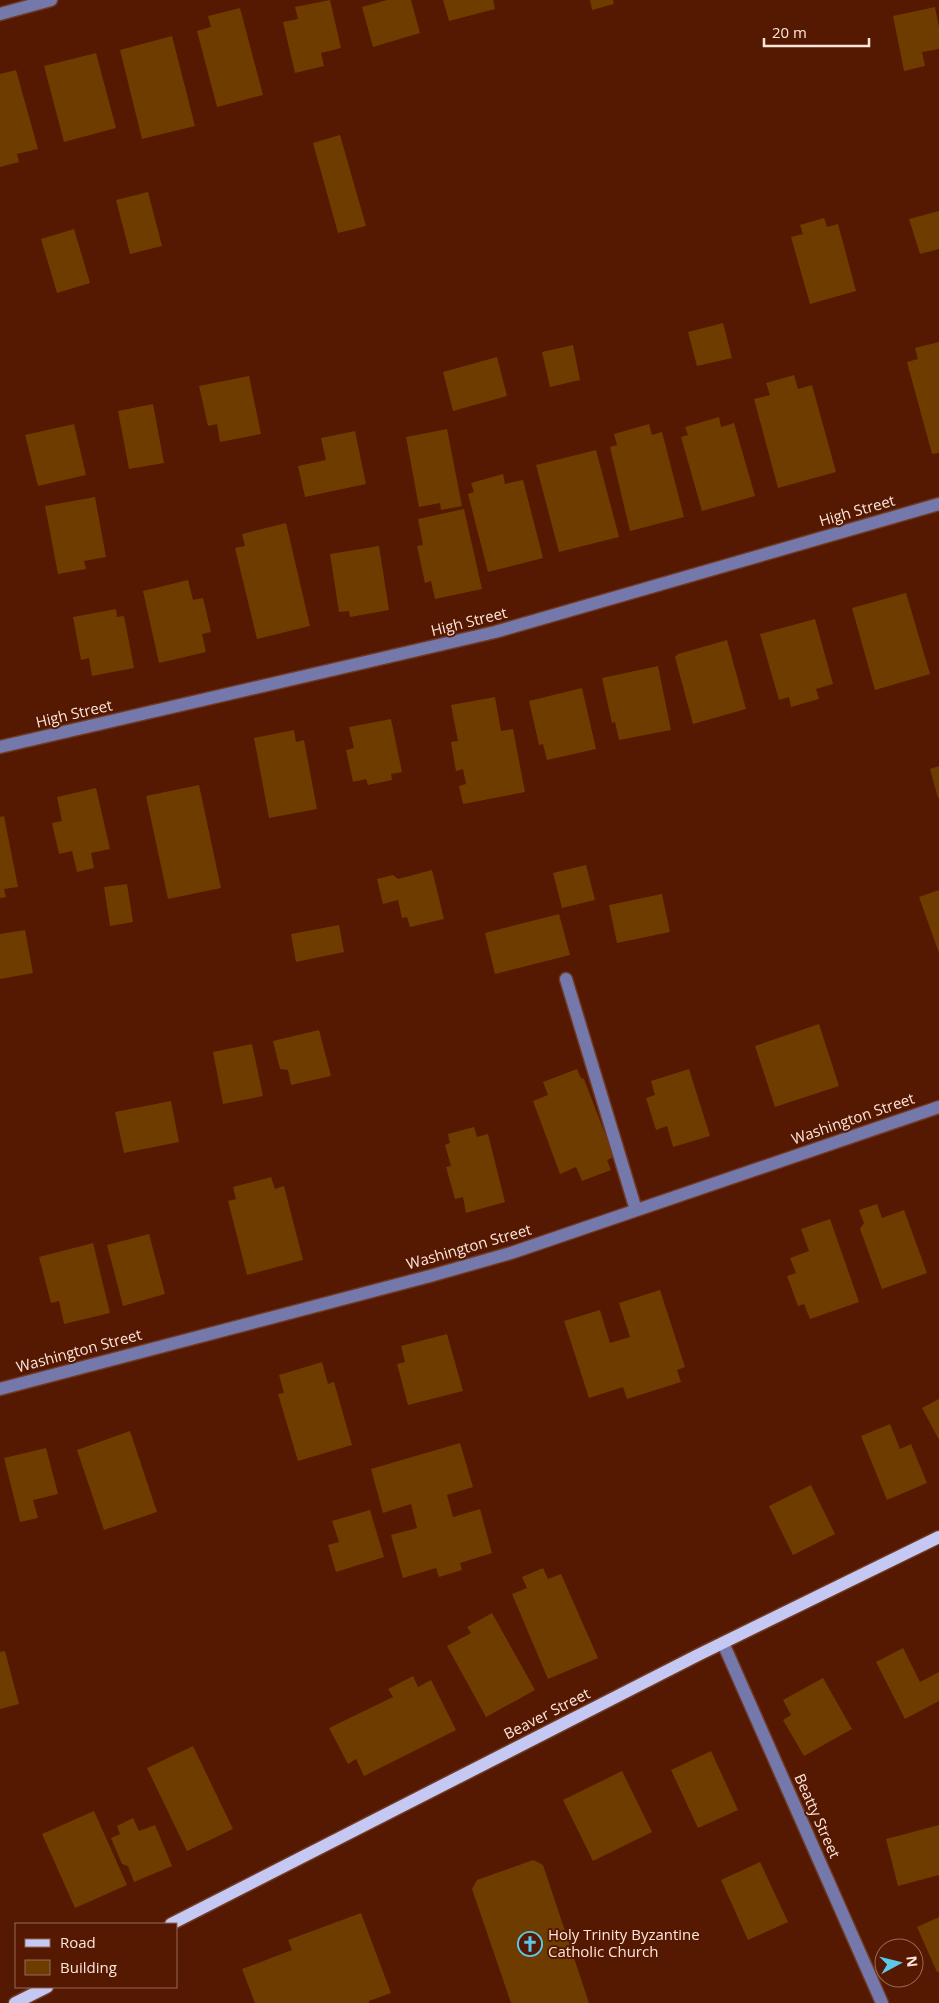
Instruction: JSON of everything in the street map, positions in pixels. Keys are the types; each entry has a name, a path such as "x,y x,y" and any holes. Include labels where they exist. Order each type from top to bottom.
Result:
{"main road":[{"name":"Beaver Street","path":"173,1923 722,1643 939,1537"},
{"path":"15,2003 45,1988"}],"street":[{"path":"0,14 51,0"},
{"name":"High Street","path":"0,747 504,630 939,504"},
{"path":"566,979 636,1210"},
{"name":"Washington Street","path":"0,1388 511,1253 939,1107"},
{"name":"Beatty Street","path":"722,1643 882,2003"}],"building":[{"path":"330,0 341,48 321,53 324,66 295,73 283,22 298,19 295,7"},
{"path":"387,0 411,0 420,33 373,47 362,7"},
{"path":"443,0 493,0 495,9 449,21"},
{"path":"590,0 613,0 614,4 592,10"},
{"path":"935,7 939,27 939,49 922,52 925,66 904,71 893,16"},
{"path":"240,8 263,95 217,107 197,31 211,27 208,16"},
{"path":"172,36 195,126 142,139 120,50"},
{"path":"96,53 116,128 64,142 44,66"},
{"path":"16,70 38,149 17,154 19,162 0,167 0,74"},
{"path":"340,135 366,226 338,233 313,143"},
{"path":"148,192 162,246 130,254 116,200"},
{"path":"939,211 939,249 920,254 909,219"},
{"path":"824,218 827,227 838,224 856,291 810,304 791,237 803,234 800,225"},
{"path":"74,229 90,283 57,293 41,239"},
{"path":"723,323 732,358 697,366 688,332"},
{"path":"939,342 939,453 932,454 907,362 918,359 915,348"},
{"path":"573,345 580,380 550,387 542,352"},
{"path":"497,357 507,396 453,411 443,372"},
{"path":"794,375 798,389 812,385 836,472 778,488 754,399 770,395 766,383"},
{"path":"249,376 261,434 220,442 217,424 208,426 199,386"},
{"path":"153,404 164,463 129,469 118,411"},
{"path":"719,417 721,427 734,423 755,496 702,511 681,437 688,435 685,427"},
{"path":"74,424 86,475 38,486 25,435"},
{"path":"649,424 652,435 662,432 684,517 630,531 610,447 617,445 614,434"},
{"path":"447,429 462,506 441,510 440,503 419,507 406,437"},
{"path":"355,431 366,484 305,497 298,466 326,460 321,438"},
{"path":"596,450 619,537 559,552 536,465"},
{"path":"503,474 505,484 523,480 543,558 488,572 468,494 474,492 471,483"},
{"path":"95,497 106,557 84,561 86,569 58,574 45,506"},
{"path":"464,509 482,589 435,599 431,581 425,583 417,546 423,545 418,519"},
{"path":"286,523 310,626 257,639 235,548 245,546 242,534"},
{"path":"379,546 389,610 350,617 349,611 339,612 330,554"},
{"path":"188,580 193,600 203,598 211,632 202,634 206,652 159,663 143,591"},
{"path":"906,593 930,674 875,690 852,608"},
{"path":"116,609 117,617 124,616 134,668 92,676 89,658 81,660 73,617"},
{"path":"815,619 833,684 816,689 819,699 791,707 789,697 779,700 760,634"},
{"path":"727,640 746,709 693,724 675,657 678,654"},
{"path":"658,666 671,730 619,740 615,722 612,723 602,678"},
{"path":"582,688 596,749 547,760 543,744 539,745 529,701"},
{"path":"495,697 501,731 513,729 525,792 463,804 459,786 466,784 463,769 456,771 451,742 458,741 451,705"},
{"path":"391,719 402,772 391,774 392,780 368,785 366,779 353,782 346,750 354,748 349,727"},
{"path":"294,730 296,742 304,740 317,809 269,818 254,738"},
{"path":"939,766 939,798 938,798 930,769"},
{"path":"199,785 221,888 168,899 146,796"},
{"path":"96,788 110,849 91,853 94,868 77,872 72,851 59,854 52,823 62,821 57,797"},
{"path":"4,816 18,887 4,889 6,897 0,898 0,817"},
{"path":"586,865 595,900 562,908 553,873"},
{"path":"432,870 444,919 410,927 407,917 402,918 398,900 383,904 377,879 393,875 398,879"},
{"path":"127,884 133,922 110,926 104,887"},
{"path":"939,890 939,953 919,897"},
{"path":"662,894 670,932 617,943 609,905"},
{"path":"559,914 570,955 495,974 485,933"},
{"path":"339,925 344,952 296,962 291,934"},
{"path":"25,930 33,973 0,979 0,934"},
{"path":"819,1024 839,1086 775,1107 755,1046"},
{"path":"319,1030 331,1076 291,1085 288,1070 280,1069 273,1041"},
{"path":"252,1044 263,1096 223,1104 213,1052"},
{"path":"577,1069 581,1078 584,1079 614,1157 607,1160 611,1170 582,1181 576,1167 560,1174 533,1101 548,1095 543,1082"},
{"path":"689,1069 710,1136 673,1147 667,1126 656,1130 646,1098 655,1095 651,1081"},
{"path":"171,1101 179,1142 124,1153 115,1112"},
{"path":"474,1127 477,1137 488,1134 505,1202 466,1213 463,1197 455,1199 446,1167 451,1166 445,1145 450,1143 448,1134"},
{"path":"271,1177 275,1189 284,1186 303,1260 247,1275 228,1201 236,1199 233,1187"},
{"path":"877,1204 882,1218 904,1210 927,1273 882,1289 860,1229 864,1223 859,1210"},
{"path":"830,1219 859,1302 810,1319 804,1304 798,1306 787,1276 796,1273 790,1258 809,1251 801,1229"},
{"path":"149,1234 165,1294 123,1306 107,1245"},
{"path":"93,1243 110,1313 64,1324 59,1301 51,1303 39,1257"},
{"path":"660,1290 685,1367 677,1370 681,1382 627,1399 623,1387 589,1398 564,1321 600,1310 610,1343 630,1337 619,1303"},
{"path":"447,1334 463,1391 408,1405 397,1364 405,1362 401,1346"},
{"path":"322,1362 328,1384 334,1382 352,1445 298,1461 278,1394 284,1393 279,1375"},
{"path":"939,1399 939,1440 922,1408"},
{"path":"890,1424 900,1449 911,1444 927,1483 887,1500 861,1436"},
{"path":"130,1431 157,1512 104,1530 77,1450"},
{"path":"460,1443 473,1487 447,1495 453,1517 480,1509 492,1553 460,1563 462,1570 439,1577 436,1568 403,1578 391,1535 417,1528 411,1504 383,1513 371,1469"},
{"path":"46,1448 58,1494 33,1500 38,1518 20,1522 4,1458"},
{"path":"811,1485 835,1534 793,1555 769,1506"},
{"path":"370,1510 384,1557 336,1572 328,1545 339,1542 332,1521"},
{"path":"543,1568 548,1579 561,1574 598,1658 548,1679 512,1594 527,1588 522,1577"},
{"path":"492,1613 535,1690 486,1717 447,1646 471,1633 467,1627"},
{"path":"903,1648 920,1682 939,1672 939,1701 905,1719 876,1662"},
{"path":"5,1651 19,1704 0,1709 0,1652"},
{"path":"413,1676 418,1687 431,1680 456,1730 364,1776 356,1759 348,1764 329,1728 393,1697 388,1689"},
{"path":"823,1678 852,1729 804,1756 783,1720 791,1715 783,1700"},
{"path":"193,1746 233,1829 187,1851 147,1768"},
{"path":"711,1751 738,1810 698,1828 671,1770"},
{"path":"622,1771 652,1832 593,1861 563,1800"},
{"path":"94,1811 127,1885 75,1908 42,1834"},
{"path":"133,1818 139,1831 155,1825 172,1866 134,1882 128,1866 122,1864 111,1838 120,1834 117,1826"},
{"path":"939,1825 939,1875 898,1886 886,1839"},
{"name":"Holy Trinity Byzantine Catholic Church","path":"533,1860 543,1865 589,2003 511,2003 472,1889 477,1880"},
{"path":"760,1862 788,1922 748,1940 721,1880"},
{"path":"361,1913 391,1993 369,2001 369,2003 255,2003 242,1969 292,1950 288,1940"},
{"path":"939,1917 939,1972 937,1972 924,1943 924,1938 922,1938 917,1927"}],"place":[{"name":"Holy Trinity Byzantine Catholic Church","path":"530,1944"}]}
